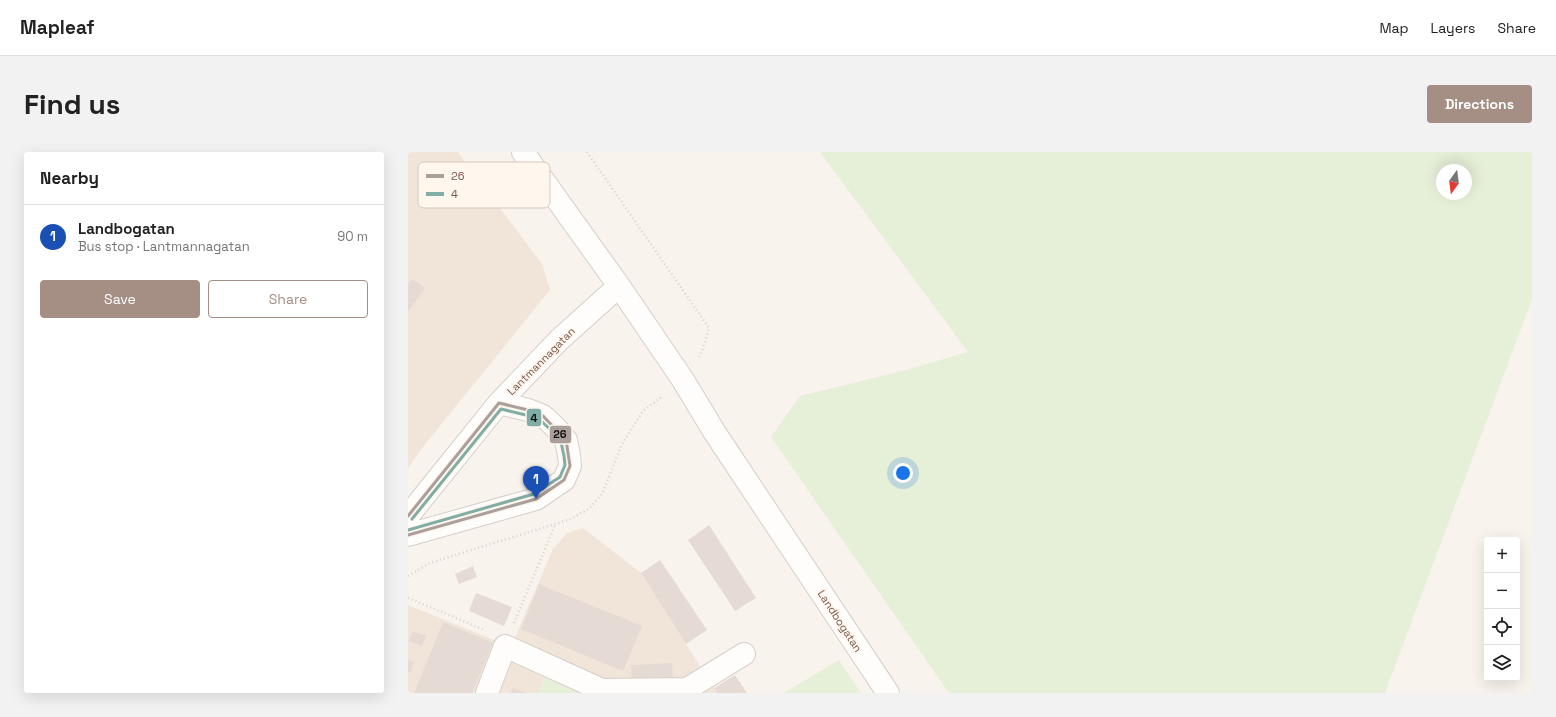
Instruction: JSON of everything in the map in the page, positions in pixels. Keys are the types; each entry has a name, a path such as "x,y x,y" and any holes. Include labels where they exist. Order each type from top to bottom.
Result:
{"street":[{"name":"Landbogatan","path":"523,152 530,162"},
{"name":"Landbogatan","path":"550,190 619,286 683,380 715,433 888,693"},
{"name":"Lantmannagatan","path":"408,516 499,403 559,340 619,286"},
{"path":"408,535 536,499 564,480 570,466 569,455 566,440 556,427 543,416 528,410 499,403"},
{"path":"486,693 507,643 602,692 687,689 744,654"}],"path":[{"path":"587,152 709,328 702,351 683,380"},
{"path":"408,598 507,643 554,524"}],"shaded area":[{"path":"408,152 458,152 466,162 418,162 418,208 500,208 542,264 550,290 422,448 408,468"},
{"path":"583,528 641,573 717,693 587,693 545,676 538,693 408,693 408,605 511,647 553,549 567,533"}],"green space":[{"path":"820,152 1532,152 1532,299 1385,693 949,693 771,437 800,396 902,371 968,352"},
{"path":"839,660 861,693 784,693"},
{"path":"545,676 587,693 538,693"}],"building":[{"path":"412,279 425,288 408,312 408,284"},
{"path":"709,525 756,598 735,611 688,540"},
{"path":"660,560 707,630 686,644 641,573"},
{"path":"473,566 477,577 459,584 455,574"},
{"path":"539,584 642,626 623,671 521,629"},
{"path":"476,593 512,607 504,626 469,611"},
{"path":"443,622 493,643 472,693 414,693"},
{"path":"413,631 426,636 422,646 409,641"},
{"path":"408,660 414,662 410,673 408,672"},
{"path":"672,663 673,681 632,683 631,665"},
{"path":"735,675 747,693 717,693 714,688"},
{"path":"512,688 527,693 511,693"}],"transit line":[{"name":"26","path":"408,516 499,403 528,410 543,416 566,440 570,466 564,480 536,499 408,535"},
{"name":"4","path":"408,530 534,494 560,477 565,465 561,442 540,420 501,409 412,519"}],"place":[{"name":"Landbogatan","path":"536,499"}]}
